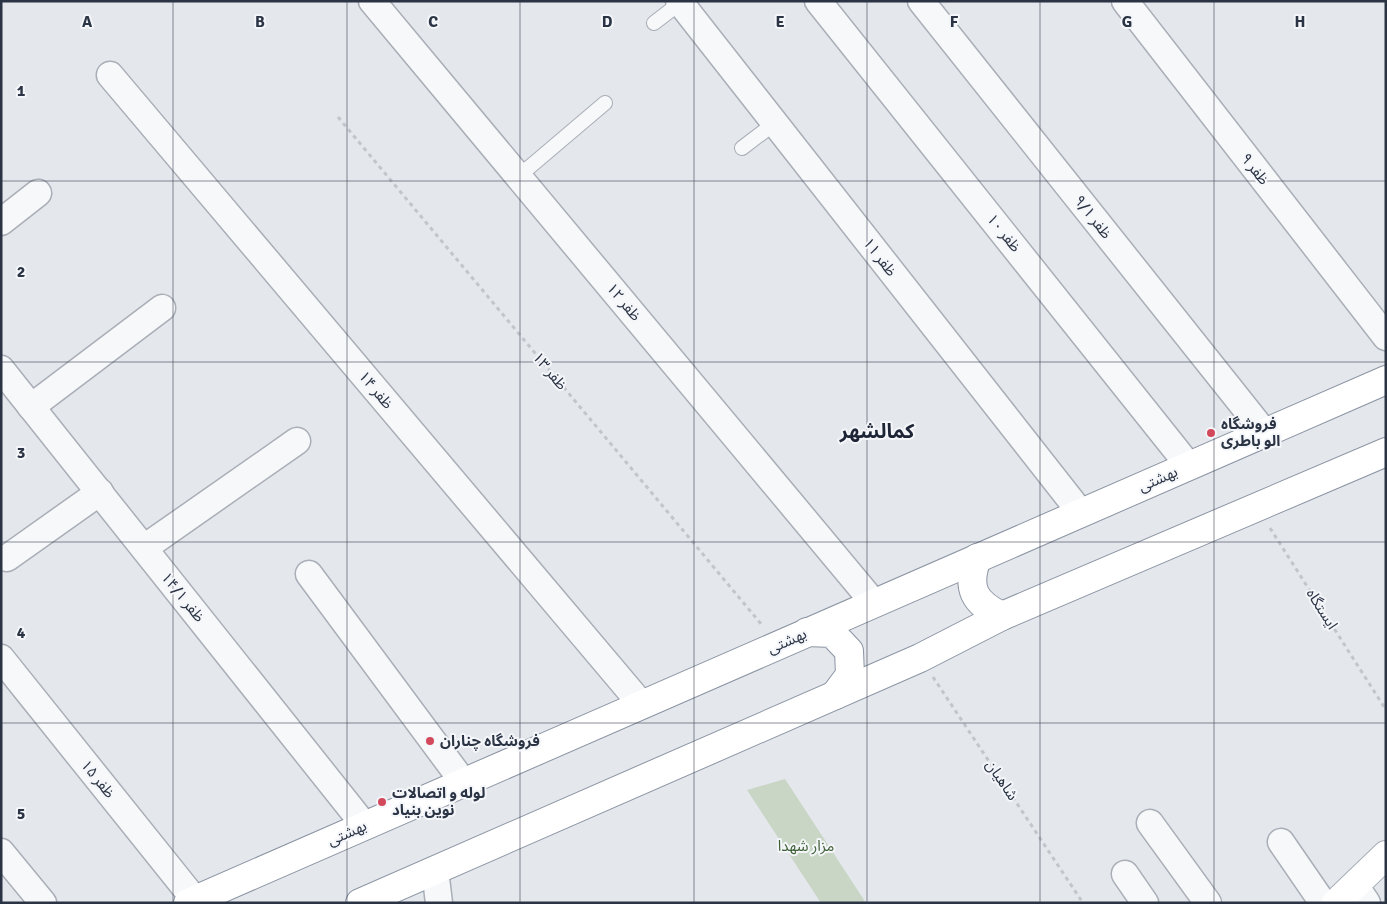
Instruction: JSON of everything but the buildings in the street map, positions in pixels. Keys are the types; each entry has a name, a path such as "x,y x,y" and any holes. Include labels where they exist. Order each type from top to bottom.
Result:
{"main road":[{"name":"بهشتی","path":"192,901 1386,380"},
{"path":"360,903 920,658 1002,616 1386,452"},
{"path":"977,558 971,576 974,594 985,608 1002,616"},
{"path":"807,632 832,633 849,651 850,675 835,695"},
{"path":"1336,903 1361,894 1386,855"}],"street":[{"name":"ظفر ۱۲","path":"372,1 874,603"},
{"name":"ظفر ۱۰","path":"818,1 1190,466"},
{"name":"ظفر ۹/۱","path":"921,1 1265,433"},
{"name":"ظفر ۹","path":"1125,1 1386,337"},
{"name":"ظفر ۱۱","path":"680,2 1081,513"},
{"name":"ظفر ۱۴","path":"110,75 642,705"},
{"path":"1,222 38,193"},
{"path":"12,390 162,308"},
{"name":"ظفر ۱۴/۱","path":"12,390 100,492 365,826"},
{"path":"144,548 297,441"},
{"path":"6,558 100,492"},
{"path":"309,574 464,783"},
{"name":"ظفر ۱۵","path":"1,658 192,901"},
{"path":"1150,823 1208,903"},
{"path":"1282,842 1323,903"},
{"path":"1,852 43,903"},
{"path":"435,870 439,903"},
{"path":"1125,874 1145,903"}],"lane":[{"path":"654,23 680,2"},
{"path":"518,176 605,103"},
{"path":"742,148 775,123"}],"path":[{"name":"ظفر ۱۳","path":"338,116 763,626"},
{"name":"ایستگاه","path":"1258,508 1386,710"},
{"name":"شاهیان","path":"920,658 1084,903"}],"green space":[{"name":"مزار شهدا","path":"785,779 866,903 821,903 747,790"}],"place":[{"name":"فروشگاه الو باطری","path":"1211,433"},
{"name":"فروشگاه چناران","path":"430,741"},
{"name":"لوله و اتصالات نوین بنیاد","path":"382,802"}],"district":[{"name":"کمالشهر","path":"877,431"}]}
